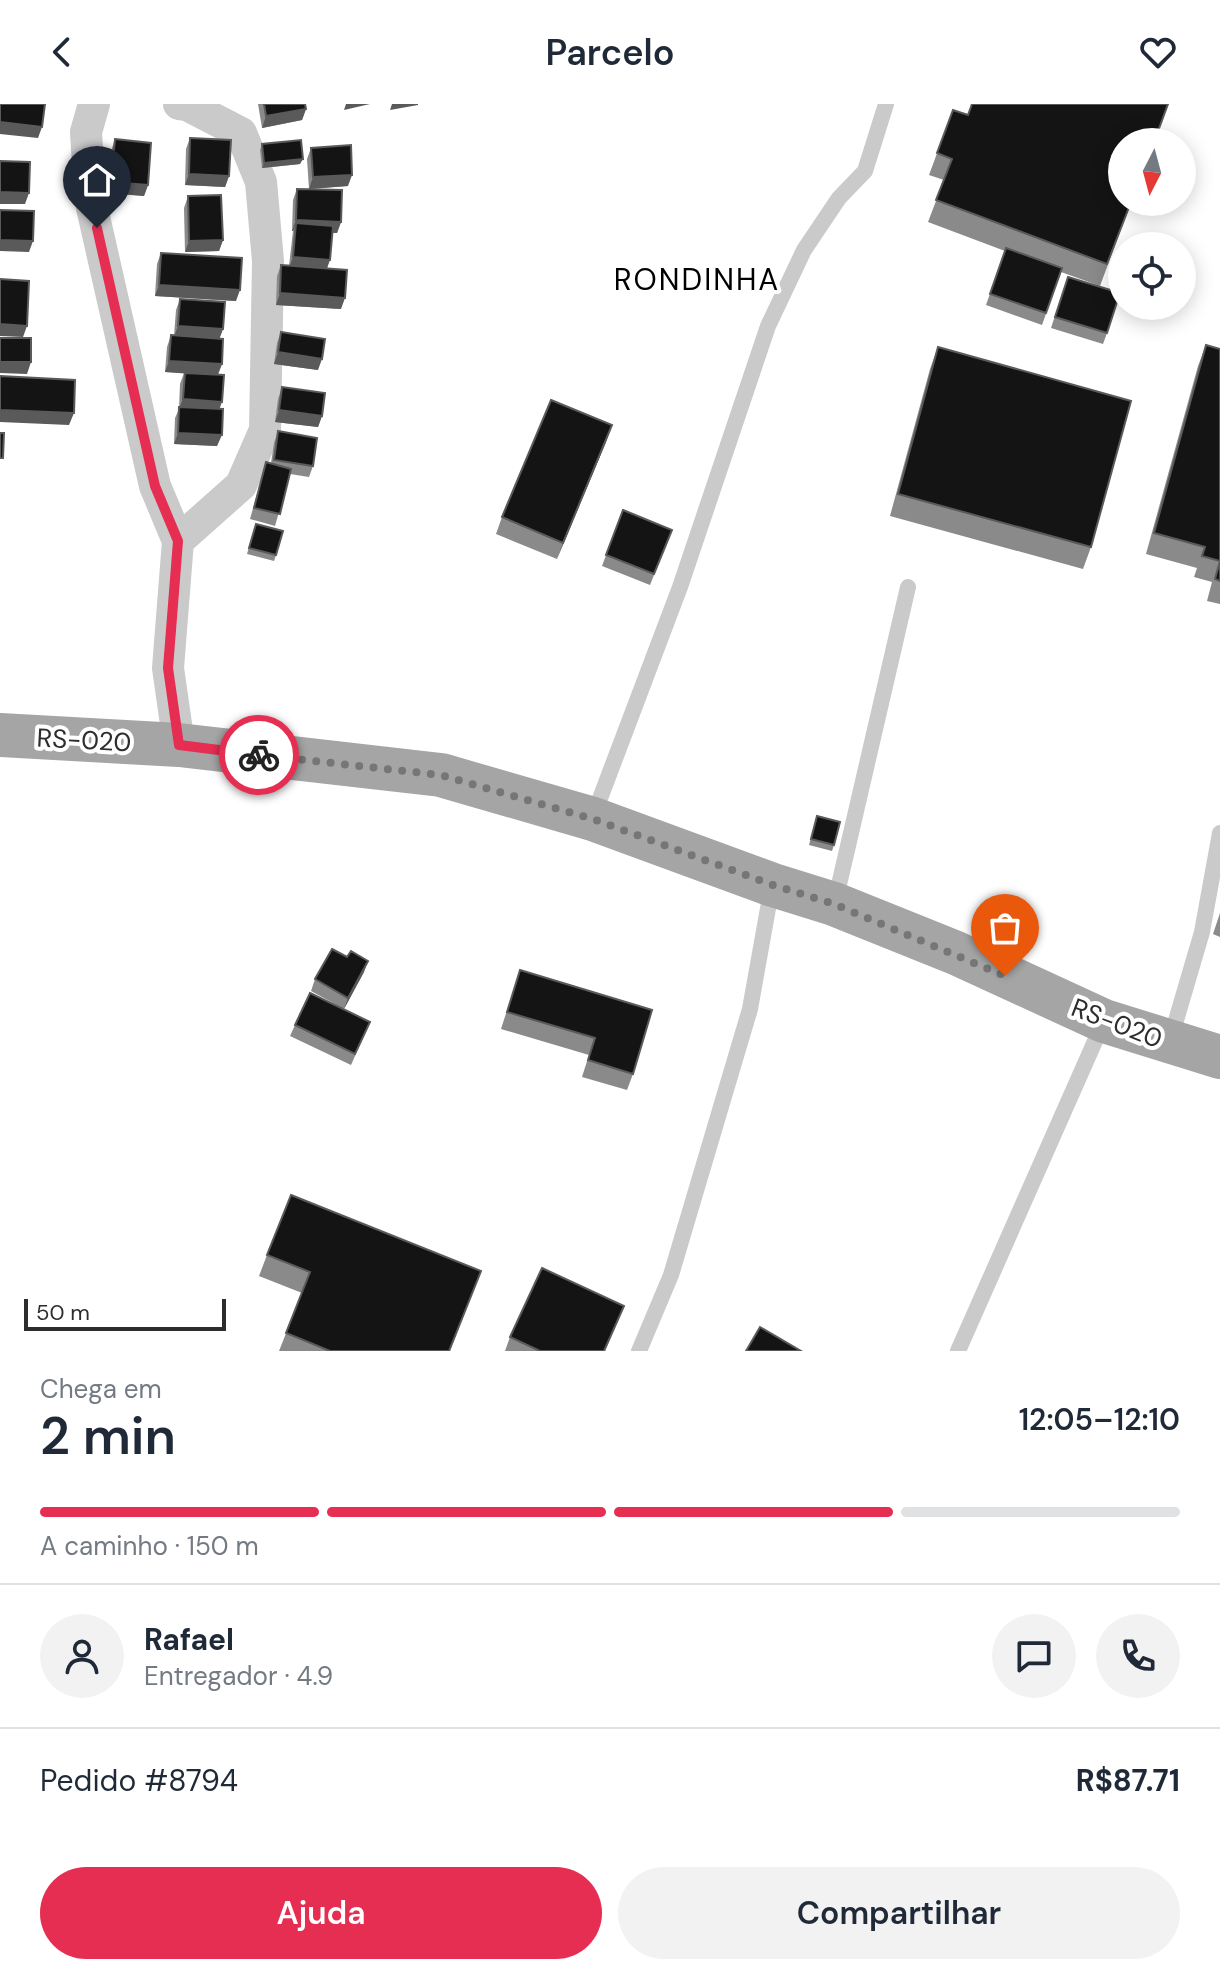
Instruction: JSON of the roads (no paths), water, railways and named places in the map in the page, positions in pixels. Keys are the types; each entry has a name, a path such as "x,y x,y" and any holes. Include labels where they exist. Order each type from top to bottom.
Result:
{"main road":[{"name":"RS-020","path":"0,735 179,745 441,775 593,819 834,904 956,953 1104,1021 1220,1057"}],"street":[{"path":"94,104 86,132 90,199 155,486 178,541 168,668 179,745"},
{"path":"178,541 241,485 265,430 268,261 261,182 241,133 187,105 179,104"}],"lane":[{"path":"593,819 680,587 768,326 804,250 839,198 865,171 886,104"},
{"path":"834,904 908,587"},
{"path":"1169,1043 1202,932 1220,833"},
{"path":"639,1351 671,1275 750,1009 773,885"},
{"path":"958,1351 1104,1021"}],"district":[{"name":"RONDINHA","path":"697,279"}]}
